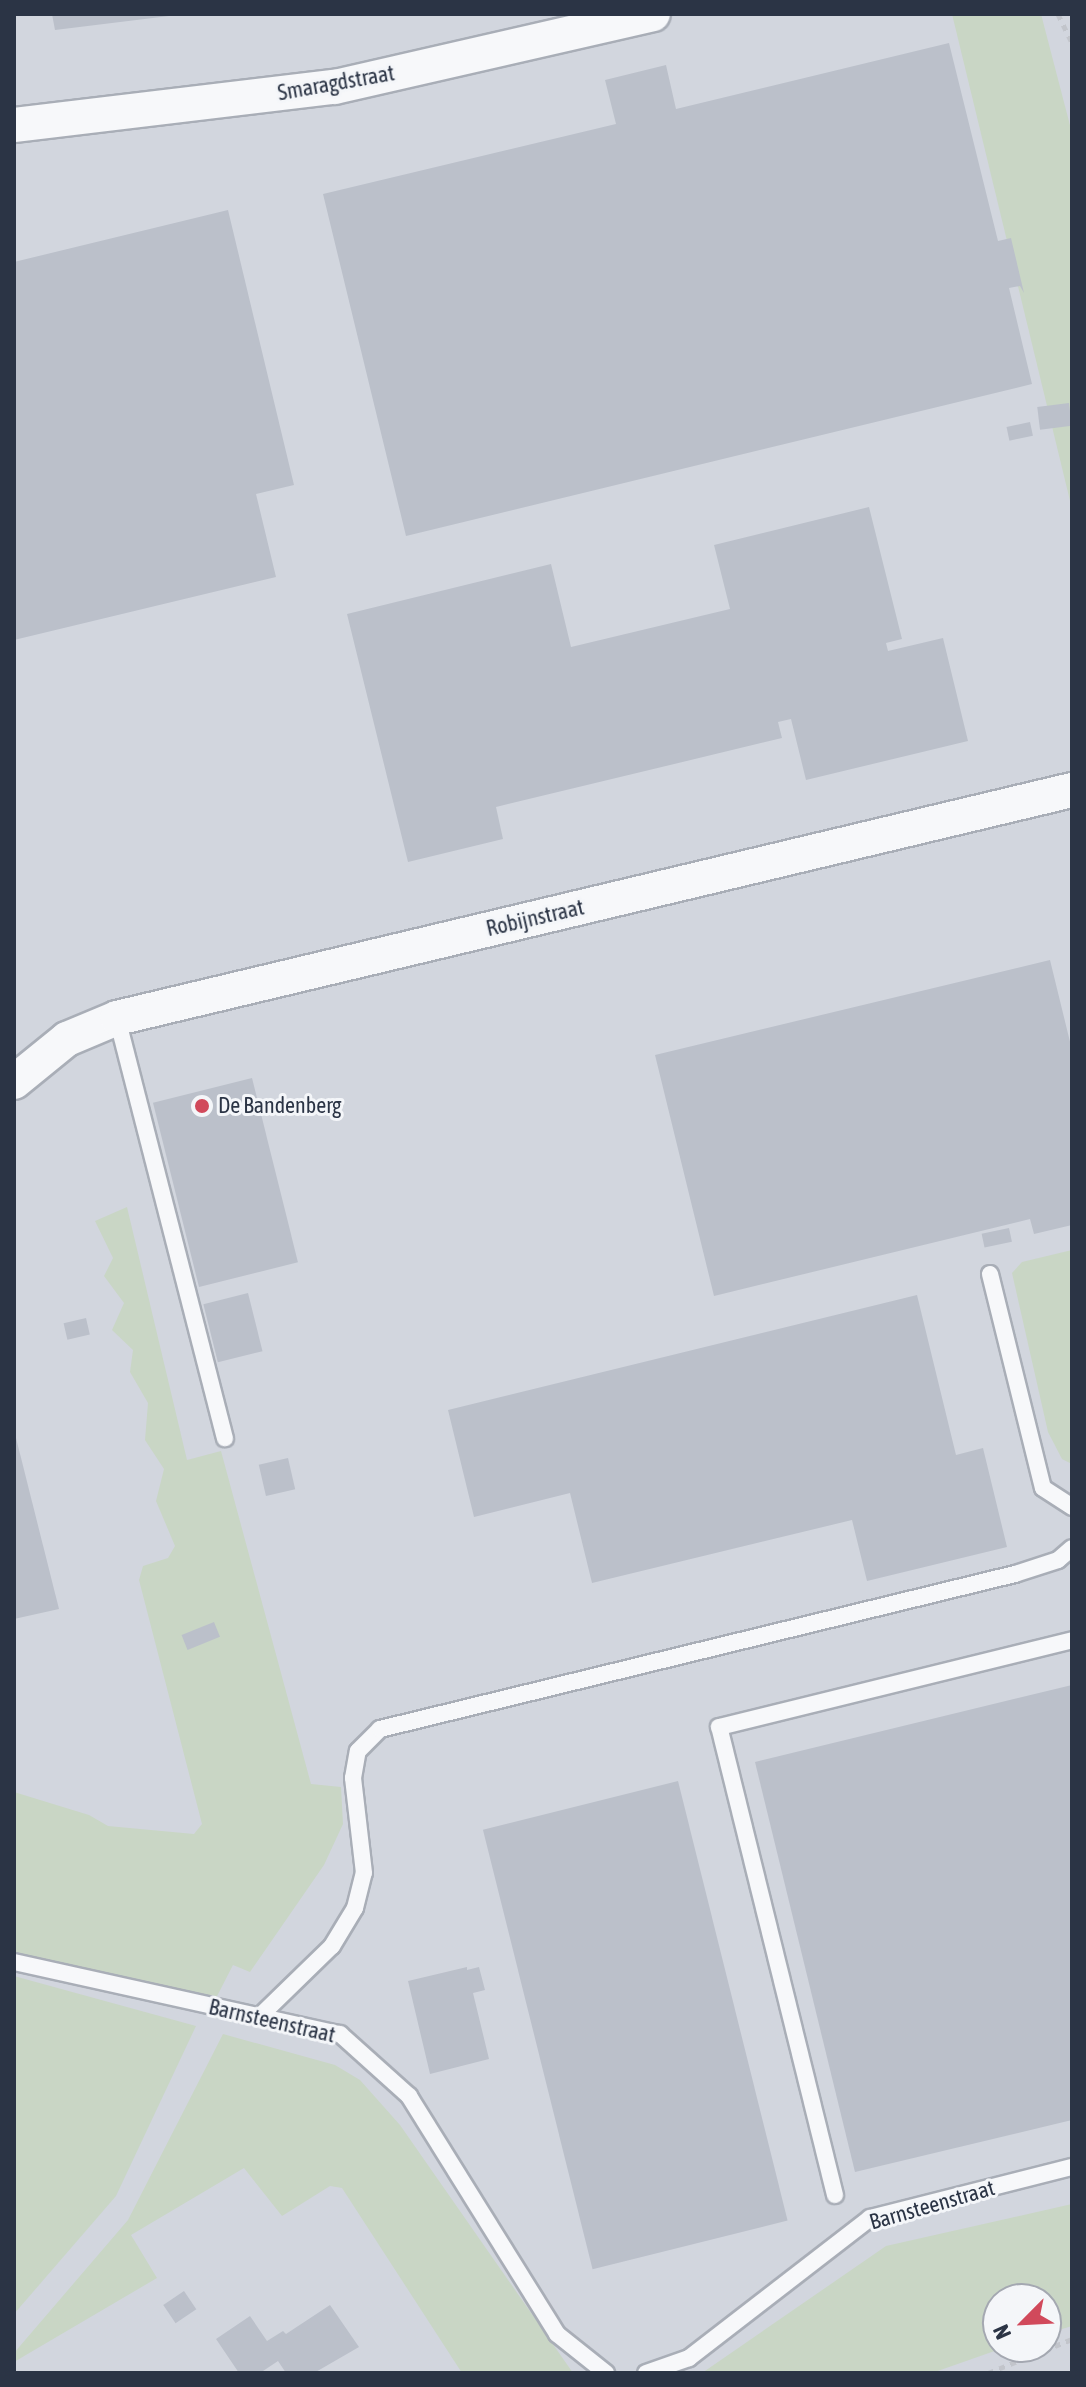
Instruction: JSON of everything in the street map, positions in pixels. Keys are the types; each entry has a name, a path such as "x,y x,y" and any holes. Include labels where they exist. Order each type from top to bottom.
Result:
{"street":[{"name":"Smaragdstraat","path":"14,125 335,87 553,25 653,14"},
{"name":"Robijnstraat","path":"14,1082 67,1039 117,1018 1072,790"}],"lane":[{"path":"117,1018 225,1438"},
{"path":"990,1274 1043,1488 1072,1507"},
{"path":"259,2017 332,1946 355,1908 364,1873 353,1778 358,1751 380,1729 1015,1574 1058,1560 1072,1548"},
{"path":"835,2195 719,1727 1072,1640"},
{"name":"Barnsteenstraat","path":"14,1962 340,2034 409,2096 557,2334 606,2373"},
{"name":"Barnsteenstraat","path":"646,2373 689,2358 870,2218 1072,2167"}],"path":[{"path":"1058,14 1072,42"},
{"path":"988,2373 1072,2339"}],"shaded area":[{"path":"14,14 1072,14 1072,2373 14,2373"}],"green space":[{"path":"952,14 1041,14 1072,133 1072,509"},
{"path":"127,1207 187,1460 221,1451 311,1784 341,1787 343,1824 324,1865 250,1972 233,1965 211,2008 14,1953 14,1792 89,1815 108,1826 194,1834 202,1824 139,1580 143,1566 168,1558 175,1546 156,1501 164,1469 145,1440 148,1403 130,1372 133,1350 112,1330 124,1303 104,1276 113,1258 95,1221"},
{"path":"1072,1250 1072,1464 1062,1459 1048,1432 1012,1273 1022,1262"},
{"path":"14,1976 196,2026 116,2196 14,2314"},
{"path":"223,2034 335,2065 360,2080 400,2125 573,2373 462,2373 342,2188 330,2186 282,2216 244,2168 131,2235 157,2278 14,2362 14,2353 128,2220"},
{"path":"1072,2204 1072,2326 1062,2329 1062,2283 982,2283 982,2355 932,2373 702,2373 886,2246"}],"building":[{"path":"52,14 169,14 169,16 55,30"},
{"path":"949,43 998,241 1011,238 1024,293 1020,286 1009,288 1032,384 406,536 323,194 616,124 605,80 666,65 676,109"},
{"path":"228,210 294,485 256,494 276,577 14,640 14,262"},
{"path":"1069,403 1072,426 1040,430 1037,407"},
{"path":"1030,422 1033,436 1009,441 1007,427"},
{"path":"869,507 902,639 886,643 888,651 943,638 968,741 806,780 791,719 778,722 782,738 496,807 503,839 408,862 347,614 551,564 571,647 730,609 714,545"},
{"path":"1050,960 1072,1050 1072,1225 1034,1234 1030,1219 714,1296 655,1055"},
{"path":"252,1078 298,1262 199,1287 153,1103"},
{"path":"1009,1228 1012,1242 985,1248 982,1234"},
{"path":"248,1293 263,1351 218,1362 203,1304"},
{"path":"917,1295 956,1455 983,1448 1007,1547 867,1581 852,1520 592,1583 570,1493 474,1517 448,1410"},
{"path":"86,1318 90,1335 67,1340 64,1323"},
{"path":"14,1430 59,1609 14,1619"},
{"path":"288,1458 295,1489 266,1496 259,1465"},
{"path":"214,1622 220,1637 188,1650 182,1635"},
{"path":"1072,1685 1072,2120 855,2172 755,1762"},
{"path":"678,1781 788,2221 593,2269 483,1830"},
{"path":"467,1967 467,1970 479,1967 485,1990 473,1993 489,2059 430,2074 408,1981"},
{"path":"184,2291 196,2309 176,2323 163,2305"},
{"path":"330,2305 359,2347 314,2373 286,2373 278,2361 260,2373 239,2373 216,2339 250,2316 267,2341 283,2331 286,2334"}],"place":[{"name":"De Bandenberg","path":"202,1106"}]}
